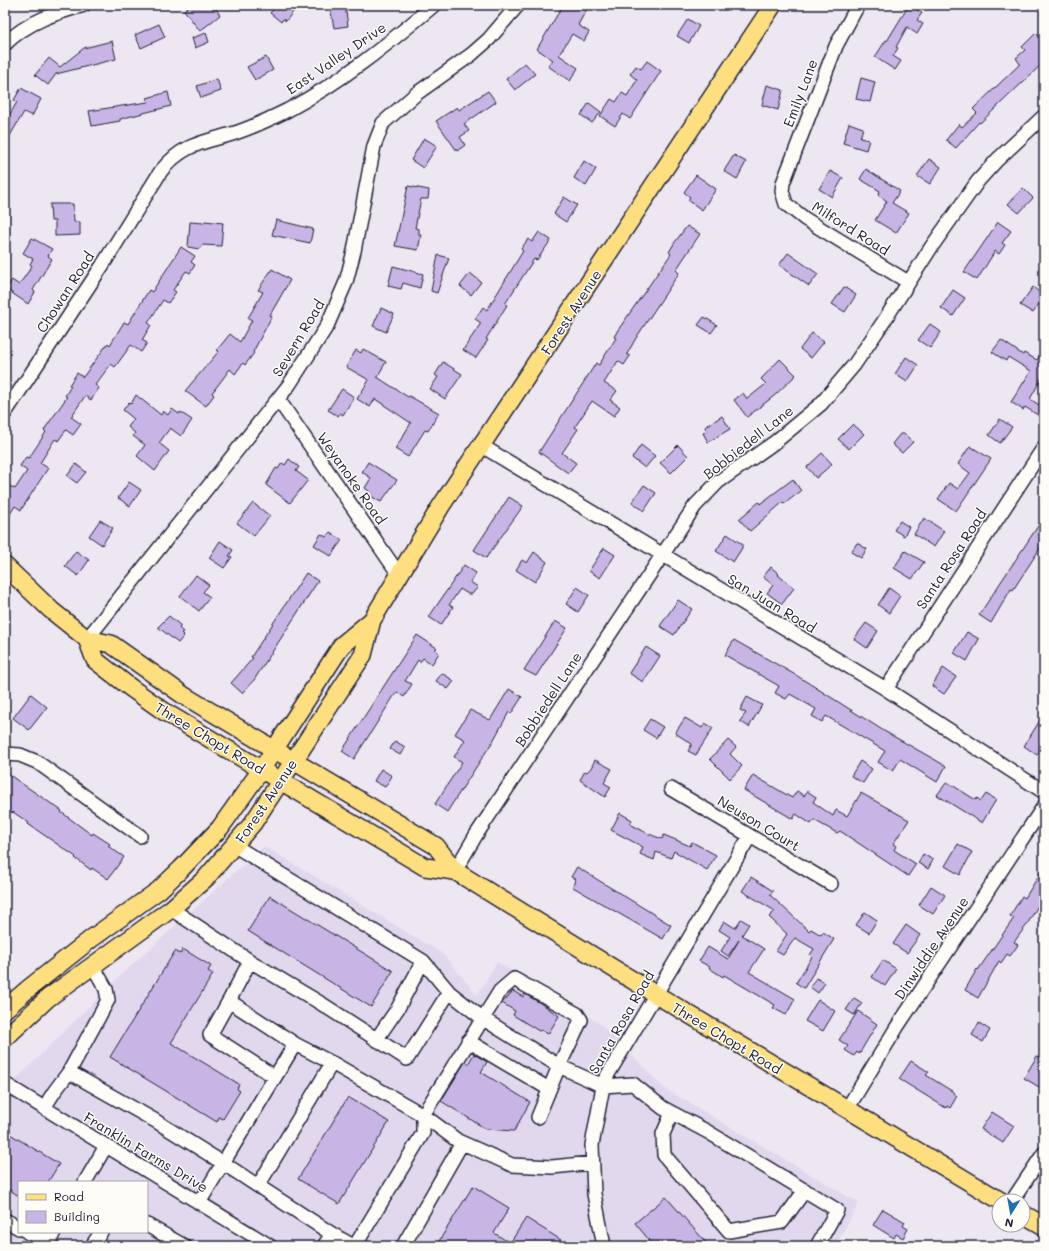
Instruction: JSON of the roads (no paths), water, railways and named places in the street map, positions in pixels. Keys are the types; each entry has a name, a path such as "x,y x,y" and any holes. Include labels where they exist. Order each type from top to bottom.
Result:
{"main road":[{"name":"Forest Avenue","path":"5,1009 80,948 159,890 220,828 261,770 342,645 372,620 441,506 773,5"},
{"name":"Three Chopt Road","path":"5,566 51,610 87,639 111,644 183,695 436,846 456,871 655,994 991,1195"},
{"name":"Forest Avenue","path":"5,1038 48,998 171,909 206,878 235,846 253,823 363,655 372,620"},
{"name":"Three Chopt Road","path":"87,639 95,660 171,716 425,867 456,871"},
{"path":"1031,1219 1044,1226"}],"street":[{"path":"6,39 39,19 84,5"},
{"name":"East Valley Drive","path":"151,188 161,171 178,153 196,144 260,123 294,106 365,61 434,5"},
{"name":"Severn Road","path":"87,639 278,399 313,350 327,326 339,300 354,251 374,146 384,123 416,94 483,44 518,5"},
{"name":"Emily Lane","path":"783,196 783,183 828,65 858,5"},
{"name":"Bobbiedell Lane","path":"456,871 476,835 695,506 718,482 775,442 821,404 854,365 908,282 978,181 997,160 1044,116"},
{"name":"Chowan Road","path":"5,413 151,188"},
{"name":"Milford Road","path":"783,196 786,204 805,219 908,282"},
{"name":"Weyanoke Road","path":"278,399 400,576"},
{"name":"San Juan Road","path":"482,446 662,556 886,689 1044,792"},
{"name":"Santa Rosa Road","path":"886,689 1044,447"},
{"path":"5,754 20,755 37,762 140,836"},
{"name":"Neuson Court","path":"671,789 831,884"},
{"name":"Dinwiddie Avenue","path":"847,1109 901,1021 1044,806"},
{"name":"Santa Rosa Road","path":"604,1246 594,1194 592,1163 594,1128 603,1086 634,1028 750,836"},
{"path":"235,846 423,961 449,992 482,1018 559,1066 603,1086 633,1084 663,1108 708,1132 837,1210 817,1246"},
{"path":"171,909 250,961 322,1004 407,1060 449,992"},
{"path":"250,961 210,1035 275,1077"},
{"path":"376,1040 398,1008 423,961"},
{"path":"44,1108 69,1072 108,1000 106,989 93,966"},
{"path":"69,1072 154,1120 332,1234 354,1246 423,1133 423,1115 500,991 514,979 577,1014 581,1020 559,1066 538,1117"},
{"path":"229,1001 295,1044 332,1063 423,1115 462,1143 512,1165 552,1167 592,1163"},
{"path":"468,1041 550,1089"},
{"path":"199,1203 295,1044"},
{"path":"258,1186 332,1063"},
{"name":"Franklin Farms Drive","path":"5,1084 270,1246"},
{"path":"672,1113 663,1134 664,1155 729,1231 782,1222 804,1190"},
{"path":"403,1246 462,1143"},
{"path":"86,1181 106,1146"},
{"path":"1017,1193 1044,1152"},
{"path":"5,1220 18,1227"},
{"path":"148,1226 184,1246"},
{"path":"29,1233 36,1237 50,1240 54,1233"},
{"path":"92,1246 100,1233"},
{"path":"324,1246 332,1234"}]}
